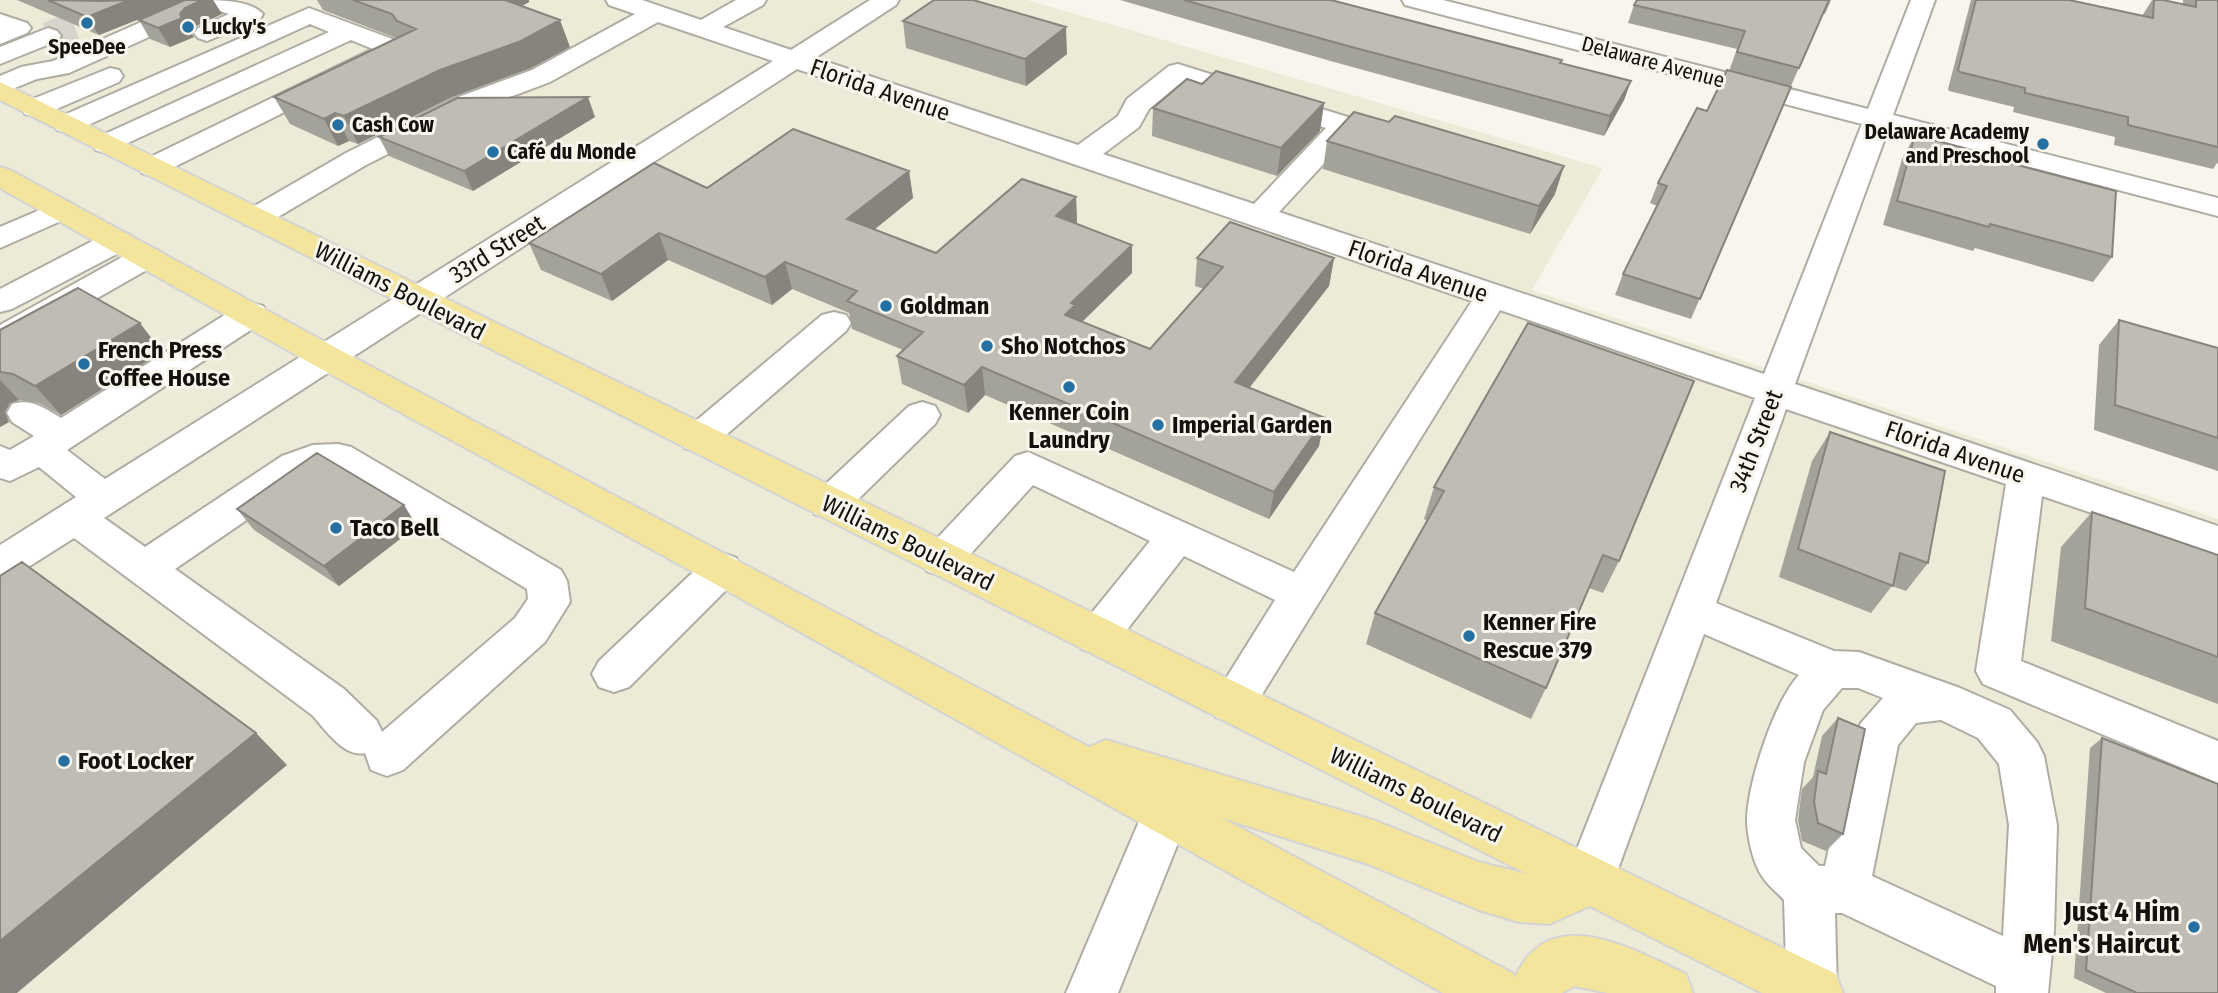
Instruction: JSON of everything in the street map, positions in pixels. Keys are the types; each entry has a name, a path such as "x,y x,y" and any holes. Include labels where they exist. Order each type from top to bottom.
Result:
{"main road":[{"name":"Williams Boulevard","path":"0,88 152,167 1814,992"},
{"path":"0,176 1495,993"},
{"path":"1027,737 1373,843 1479,886 1519,898 1549,900 1589,882"},
{"path":"1535,993 1538,979 1550,967 1576,960 1605,965 1667,993"}],"street":[{"path":"0,88 30,73 46,61 173,7 155,0"},
{"name":"Florida Avenue","path":"618,0 2218,541"},
{"path":"702,29 754,0"},
{"name":"33rd Street","path":"0,565 887,0"},
{"name":"Delaware Avenue","path":"1414,0 2218,207"},
{"name":"34th Street","path":"1589,882 1923,0"},
{"path":"30,73 60,67 191,9 219,2 251,14 182,44"},
{"path":"255,218 356,159 463,105 541,76 655,13"},
{"path":"67,124 309,15 394,48 152,167"},
{"path":"0,21 18,28 0,36"},
{"path":"106,144 351,31"},
{"path":"0,56 48,36"},
{"path":"35,108 137,64"},
{"path":"1081,157 1129,121 1136,105 1178,72 1344,125 1258,217"},
{"path":"0,239 61,209"},
{"path":"0,302 117,241"},
{"path":"0,339 146,257"},
{"path":"1232,704 1492,296"},
{"path":"0,460 10,467 251,314"},
{"path":"698,439 834,323"},
{"path":"25,413 51,443 89,509 144,569 328,702 374,746 530,630 549,602 547,581 338,457 313,458 295,466 144,569"},
{"path":"829,504 922,415"},
{"path":"941,560 1028,466 1301,594"},
{"path":"2026,477 1998,671 2218,762"},
{"path":"1097,637 1177,536"},
{"path":"614,674 722,569"},
{"path":"1692,611 1832,670 1859,670 1944,701 1994,724 2021,756 2033,825 2029,931 2023,982 1827,890 1779,860 1771,820 1781,762 1804,700 1832,670"},
{"path":"1814,992 1827,890 1877,737 1904,705 1944,701"},
{"path":"1092,993 1166,813"}],"shaded area":[{"path":"0,0 1027,0 1603,168 1532,290 2218,519 2218,993 0,993"}],"building":[{"path":"48,0 102,1 129,0 87,17"},
{"path":"185,0 202,0 185,8 180,14 182,18 158,28 139,20"},
{"path":"353,0 505,0 560,20 521,41 440,70 344,116 335,113 324,119 274,97 416,29 397,21 392,14"},
{"path":"934,0 973,0 1066,27 1025,59 903,21"},
{"path":"1184,0 1331,0 1562,60 1560,63 1631,81 1610,116"},
{"path":"1637,0 1829,0 1799,68 1737,52 1745,31 1634,5"},
{"path":"1976,0 2069,0 2153,18 2154,0 2196,7 2196,0 2218,0 2218,147 2128,125 2128,117 2025,93 2025,88 1960,72 1958,70"},
{"path":"1727,70 1791,87 1700,299 1623,274 1667,186 1658,183 1697,108 1707,111"},
{"path":"1216,71 1324,103 1281,148 1153,108 1187,79 1202,84"},
{"path":"588,97 464,171 379,137 457,98"},
{"path":"1354,112 1389,122 1395,116 1564,166 1539,206 1327,141"},
{"path":"793,129 909,171 847,219 936,253 1022,179 1076,197 1056,216 1132,245 1071,303 1075,305 1065,315 1150,349 1223,267 1197,258 1230,222 1334,258 1235,382 1325,418 1274,492 982,367 964,385 897,356 923,332 847,301 857,291 785,262 765,277 659,233 601,274 529,243 654,163 707,188"},
{"path":"1915,135 2116,191 2112,257 1897,201"},
{"path":"78,288 140,323 35,386 13,374 0,372 0,330"},
{"path":"2119,320 2218,348 2218,438 2115,405"},
{"path":"1528,323 1694,381 1619,561 1603,555 1546,688 1375,613 1444,491 1434,487"},
{"path":"1830,432 1945,471 1928,563 1900,553 1893,586 1798,549"},
{"name":"Taco Bell","path":"317,453 404,505 324,566 237,509"},
{"path":"2092,512 2218,555 2218,657 2085,608"},
{"path":"22,562 256,733 0,941 0,576"},
{"path":"1838,718 1865,729 1843,834 1818,823 1814,802 1818,771 1826,774"},
{"path":"2102,738 2218,784 2218,993 2137,993 2086,970"}],"tunnel":[{"path":"48,36 111,11"}],"place":[{"name":"SpeeDee","path":"87,23"},
{"name":"Lucky's","path":"188,27"},
{"name":"Cash Cow","path":"338,125"},
{"name":"Delaware Academy and Preschool","path":"2043,144"},
{"name":"Café du Monde","path":"493,152"},
{"name":"Goldman","path":"886,306"},
{"name":"Sho Notchos","path":"987,346"},
{"name":"French Press Coffee House","path":"84,364"},
{"name":"Kenner Coin Laundry","path":"1069,387"},
{"name":"Imperial Garden","path":"1158,425"},
{"name":"Taco Bell","path":"336,528"},
{"name":"Kenner Fire Rescue 379","path":"1469,636"},
{"name":"Foot Locker","path":"64,761"},
{"name":"Just 4 Him Men's Haircut","path":"2194,927"}]}
